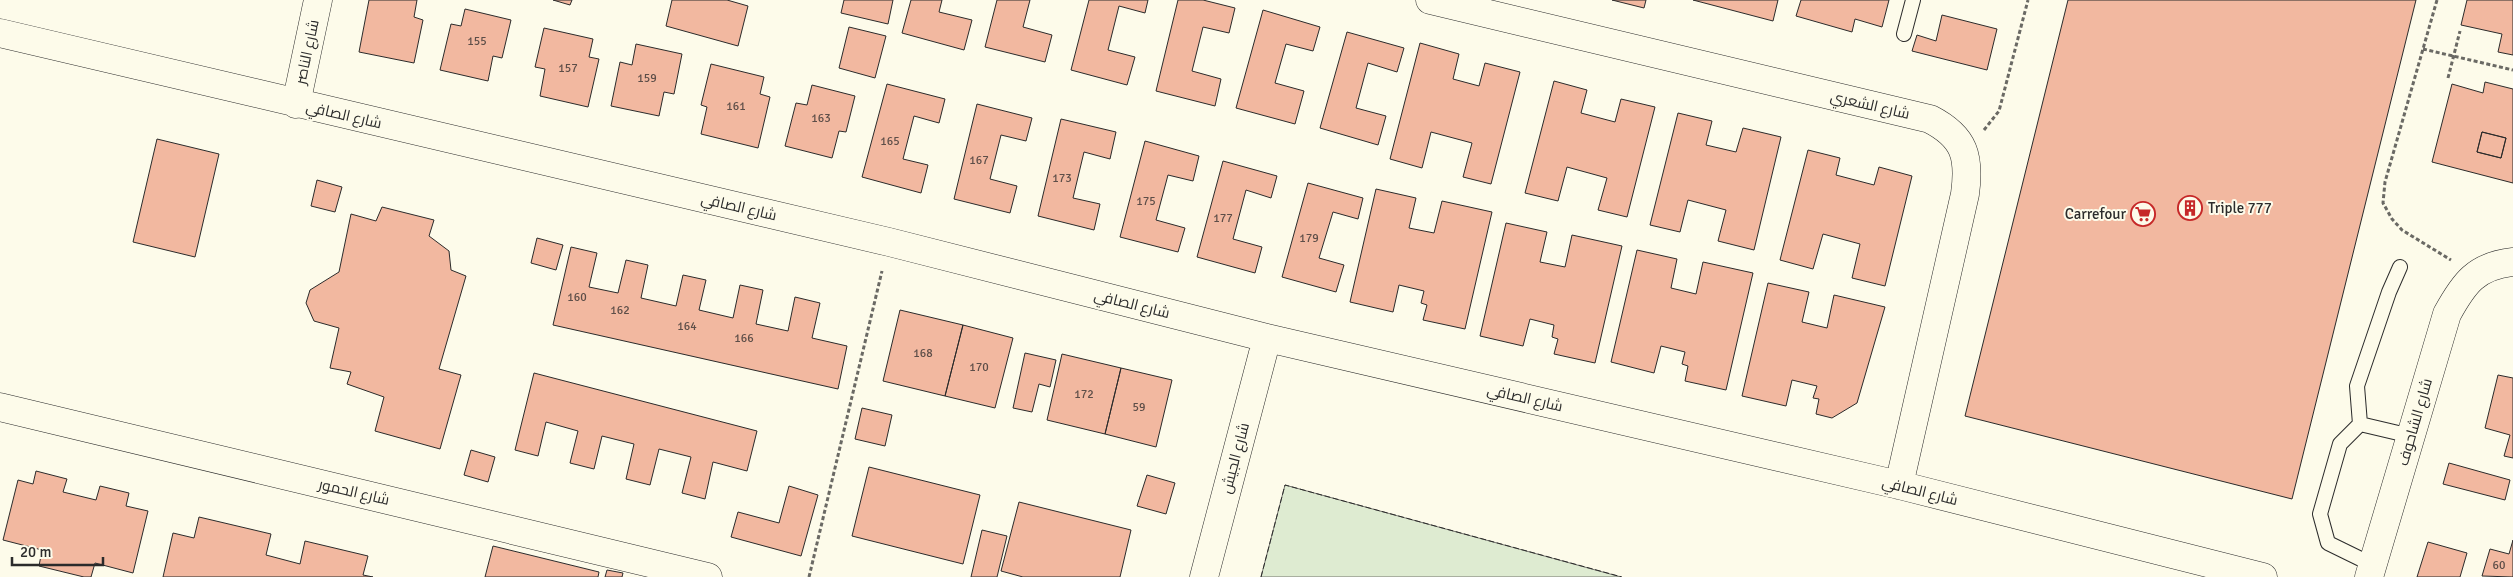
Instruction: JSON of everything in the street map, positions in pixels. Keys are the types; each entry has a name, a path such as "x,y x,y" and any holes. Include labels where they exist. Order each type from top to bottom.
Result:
{"street":[{"name":"شارع الناصر","path":"296,104 318,0"},
{"name":"شارع الشعري","path":"1430,0 1930,119 1953,134 1961,146 1968,170 1965,194 1899,485"},
{"name":"شارع الصافي","path":"0,33 889,242 1267,338 1899,485 2263,577"},
{"path":"2474,275 2486,268 2513,262"},
{"name":"شارع الشاحوف","path":"2371,571 2447,314 2458,294 2474,275"},
{"name":"شارع الجيش","path":"1204,577 1267,338"},
{"name":"شارع الحمور","path":"0,407 708,577"}],"lane":[{"path":"1904,34 1913,0"},
{"path":"2371,571 2328,543 2320,514 2340,444 2360,424 2357,386 2389,292 2400,267"},
{"path":"2360,424 2411,436"}],"path":[{"path":"1961,146 1989,126 1999,111 2028,0"},
{"path":"2437,0 2385,182 2383,203 2402,230 2474,275"},
{"path":"2448,78 2460,31"},
{"path":"2423,49 2513,70"},
{"path":"810,577 889,242"}],"green space":[{"path":"1285,485 1621,577 1261,577"}],"building":[{"path":"369,0 417,0 414,17 423,20 414,63 359,52"},
{"path":"553,0 572,0 570,5"},
{"path":"672,0 727,0 748,6 738,46 666,26"},
{"path":"844,0 893,0 888,24 841,13"},
{"path":"911,0 942,0 939,12 972,20 964,50 902,33"},
{"path":"997,0 1030,0 1023,27 1052,35 1045,62 985,47"},
{"path":"1089,0 1148,0 1145,13 1119,6 1108,50 1135,57 1127,85 1071,70"},
{"path":"1178,0 1203,0 1235,8 1229,33 1203,27 1192,71 1221,79 1215,106 1156,91"},
{"path":"1612,0 1646,0 1644,8"},
{"path":"1693,0 1778,0 1773,21"},
{"path":"1801,0 1889,0 1882,27 1855,19 1852,32 1796,16"},
{"name":"Triple 777","path":"2068,0 2416,0 2292,499 1965,416"},
{"path":"2467,0 2513,0 2513,55 2498,52 2502,34 2461,25"},
{"path":"465,9 511,20 502,58 493,56 488,81 440,70 451,24 461,26"},
{"path":"1263,10 1320,27 1313,51 1286,44 1275,83 1304,91 1295,124 1236,108"},
{"path":"1942,15 1997,29 1987,70 1912,51 1917,35 1936,41"},
{"path":"849,27 886,36 875,78 839,68"},
{"path":"544,28 593,39 589,57 599,59 588,107 540,96 545,69 535,67"},
{"path":"1347,32 1404,48 1397,72 1368,63 1356,108 1386,116 1378,145 1320,128"},
{"path":"1420,43 1459,54 1453,79 1479,86 1485,63 1520,72 1491,184 1463,177 1472,143 1431,132 1422,168 1390,159"},
{"path":"636,44 682,54 674,94 664,92 659,116 611,106 620,62 632,65"},
{"path":"711,64 764,77 760,94 770,97 758,148 701,134 707,107 701,105"},
{"path":"1554,81 1587,90 1581,113 1615,122 1621,99 1655,107 1627,217 1598,210 1607,178 1567,167 1558,201 1525,193"},
{"path":"2485,82 2513,89 2513,183 2432,162 2452,84 2483,93","holes":["2482,132 2506,138 2501,158 2477,152"]},
{"path":"887,84 945,99 939,123 914,116 903,159 928,165 921,193 862,177"},
{"path":"812,85 855,96 846,132 839,131 832,158 785,146 796,103 807,105"},
{"path":"977,104 1032,118 1026,141 1001,135 990,179 1017,186 1010,213 954,199"},
{"path":"1678,113 1712,121 1706,145 1736,152 1743,128 1781,137 1754,250 1718,241 1726,210 1688,200 1680,232 1650,225"},
{"path":"1061,119 1116,132 1110,159 1084,152 1073,198 1100,204 1094,230 1038,216"},
{"path":"2482,132 2506,138 2501,158 2477,152"},
{"path":"157,139 219,154 195,257 133,242"},
{"path":"1145,141 1199,156 1193,181 1168,175 1156,220 1185,228 1178,252 1120,237"},
{"path":"1808,150 1840,158 1836,175 1874,185 1879,167 1912,176 1885,286 1852,278 1860,244 1823,234 1813,269 1780,260"},
{"path":"1223,161 1277,176 1271,198 1246,190 1233,239 1262,247 1255,273 1197,257"},
{"path":"317,180 342,187 335,212 311,206"},
{"path":"1308,183 1363,198 1358,219 1333,212 1319,258 1344,265 1336,292 1282,277"},
{"path":"1376,189 1416,198 1409,228 1434,233 1442,201 1492,212 1465,329 1423,320 1427,305 1421,303 1424,291 1399,285 1393,312 1350,302"},
{"path":"382,207 434,220 429,236 449,251 451,270 466,276 439,369 461,375 440,449 375,431 384,397 347,384 351,372 330,368 339,328 314,321 306,303 310,290 339,272 351,214 376,221"},
{"path":"1506,223 1547,232 1540,262 1565,267 1572,235 1622,246 1595,363 1554,354 1558,339 1552,337 1554,325 1530,319 1523,346 1480,336"},
{"path":"537,238 563,245 556,270 531,263"},
{"path":"571,247 597,253 589,287 618,293 626,260 648,265 641,298 676,306 683,275 706,280 699,310 733,318 740,285 763,290 756,324 788,331 795,297 820,303 812,338 847,346 838,389 553,325"},
{"path":"1637,250 1677,259 1671,288 1696,294 1703,262 1753,273 1726,390 1685,381 1688,366 1682,364 1685,352 1661,346 1654,373 1611,362"},
{"path":"1768,283 1809,292 1802,322 1827,328 1834,295 1885,307 1857,403 1832,418 1816,414 1819,399 1813,398 1817,386 1792,380 1786,406 1742,396"},
{"path":"900,310 963,325 945,396 883,381"},
{"path":"963,325 1013,338 995,408 945,396"},
{"path":"1025,353 1056,360 1050,387 1039,384 1032,412 1013,408"},
{"path":"1062,354 1121,368 1105,434 1047,420"},
{"path":"1121,368 1172,380 1156,447 1105,434"},
{"path":"534,373 757,431 747,471 713,462 705,499 682,493 691,457 659,449 650,485 626,479 634,444 602,436 594,469 570,463 578,431 546,422 538,456 515,450"},
{"path":"2498,375 2513,378 2513,458 2504,456 2510,435 2485,428"},
{"path":"862,408 892,415 885,446 855,439"},
{"path":"471,450 495,457 488,482 464,475"},
{"path":"2449,463 2510,480 2505,500 2443,484"},
{"path":"869,467 980,495 963,564 852,536"},
{"path":"36,471 67,479 63,492 96,500 100,486 129,493 126,506 148,511 133,573 95,563 91,577 84,577 39,566 42,550 3,540 18,480 33,484"},
{"path":"1147,475 1175,483 1166,514 1137,506"},
{"path":"789,486 818,495 801,556 731,537 738,512 779,523"},
{"path":"1019,502 1131,530 1120,577 1023,577 1001,571"},
{"path":"199,517 271,534 266,555 300,564 305,541 368,556 363,575 373,577 163,577 173,533 194,538"},
{"path":"982,530 1007,536 997,577 971,577"},
{"path":"2513,540 2513,577 2482,576 2490,549 2509,554"},
{"path":"2428,542 2467,553 2460,577 2417,577"},
{"path":"493,546 599,572 598,577 485,577"},
{"path":"607,570 623,573 622,577 605,577"}],"fence":[{"path":"1261,577 1285,485 1622,577"}],"place":[{"name":"Triple 777","path":"2190,208"},
{"name":"Carrefour","path":"2143,214"}]}
